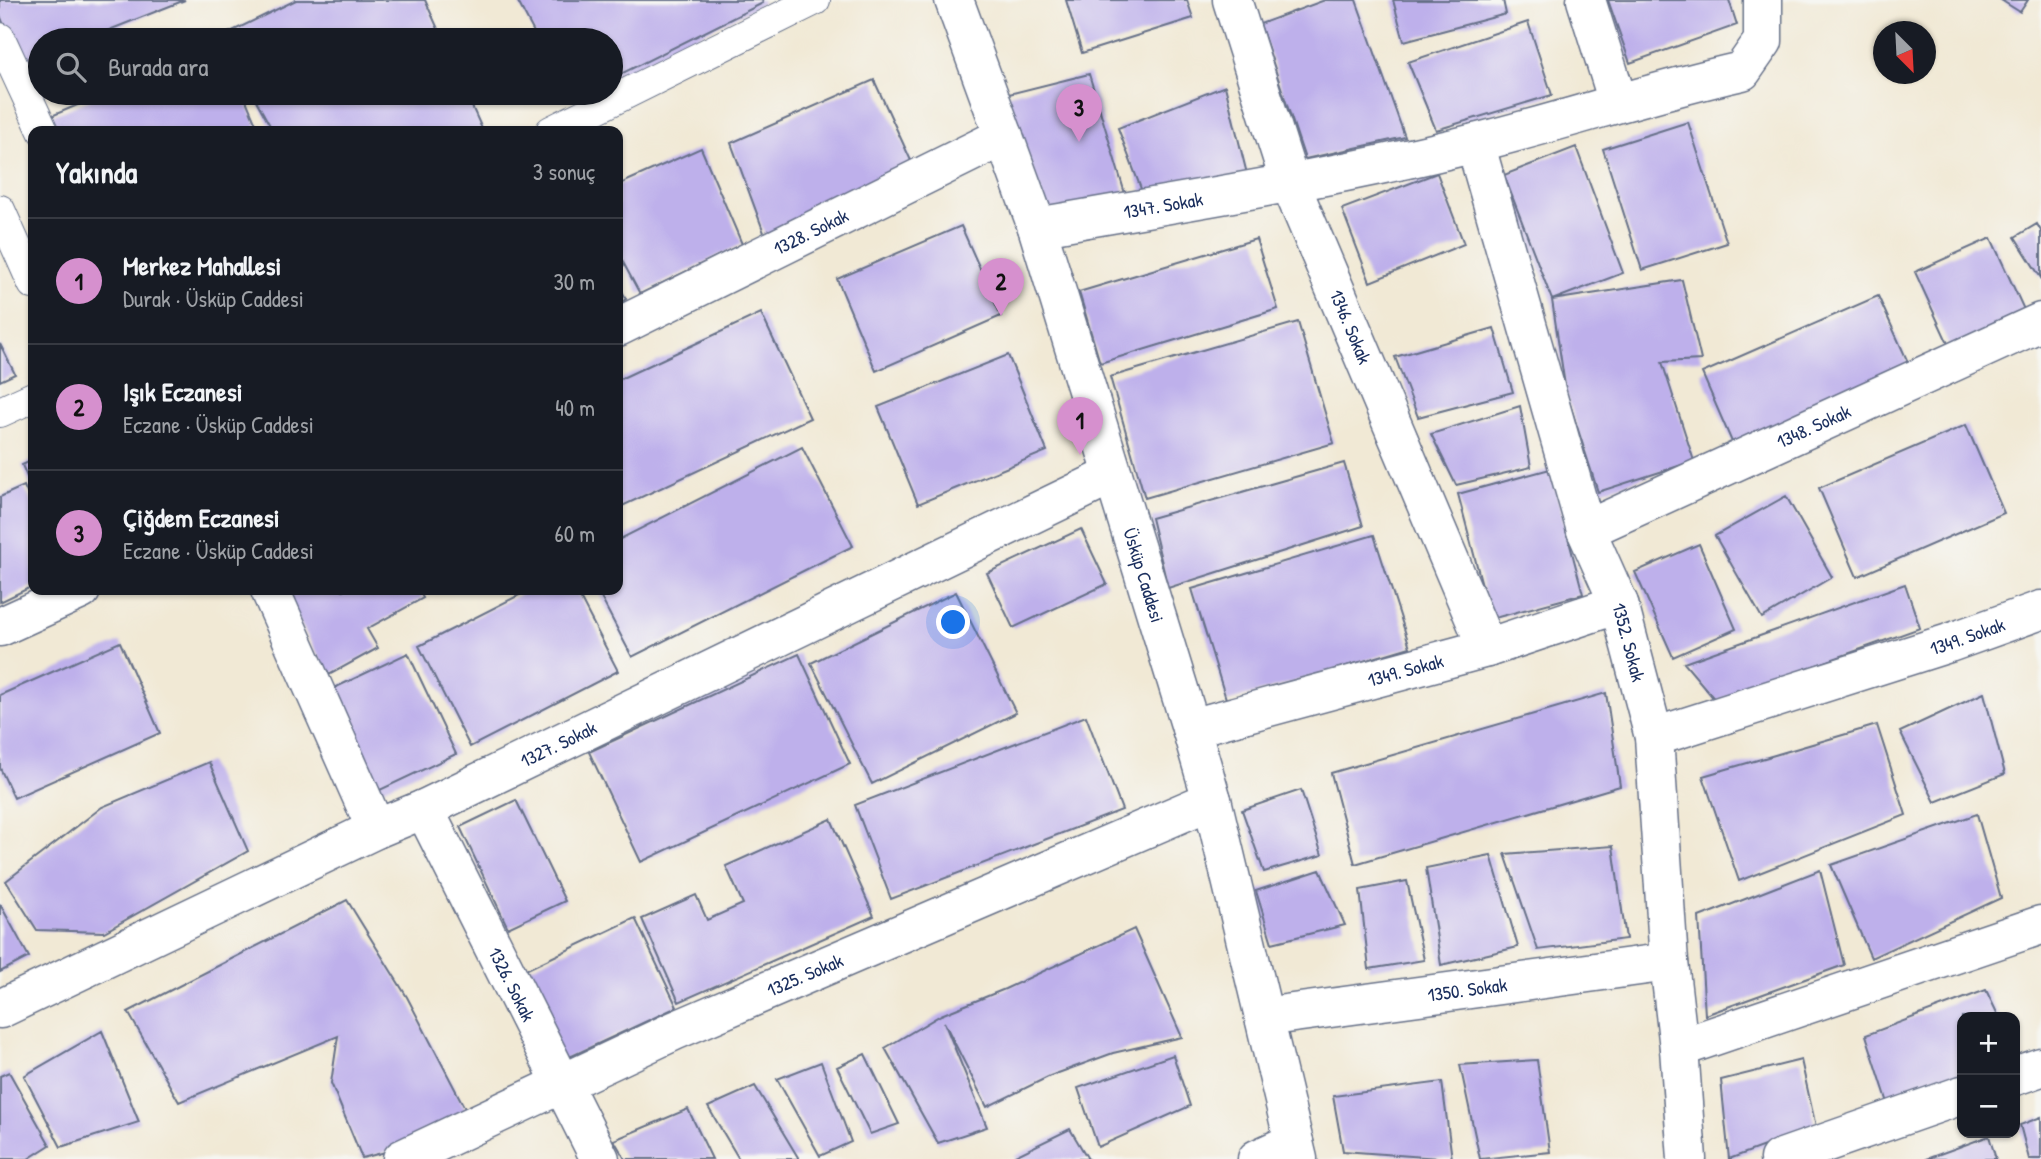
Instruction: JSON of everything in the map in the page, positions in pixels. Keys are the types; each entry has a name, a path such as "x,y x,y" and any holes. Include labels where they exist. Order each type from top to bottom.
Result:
{"street":[{"name":"Üsküp Caddesi","path":"954,0 1037,227 1191,729 1212,800 1296,1151"},
{"name":"1346. Sokak","path":"1232,0 1290,183 1487,648"},
{"path":"1586,0 1618,102"},
{"name":"1347. Sokak","path":"1037,227 1290,183 1475,144 1618,102 1742,71 1763,41 1763,0"},
{"name":"1328. Sokak","path":"623,325 1004,136"},
{"name":"1352. Sokak","path":"1475,144 1586,530 1619,604 1654,737 1669,962 1679,1048 1687,1159"},
{"name":"1348. Sokak","path":"1586,530 2041,322"},
{"name":"1327. Sokak","path":"0,1009 376,829 424,809 1113,474"},
{"path":"0,627 70,595"},
{"path":"272,595 376,829"},
{"name":"1349. Sokak","path":"1191,729 1487,648 1619,604"},
{"name":"1349. Sokak","path":"1654,737 1949,643 2041,610"},
{"name":"1325. Sokak","path":"402,1159 674,1031 1212,800"},
{"name":"1326. Sokak","path":"424,809 600,1159"},
{"path":"1679,1048 2041,925"},
{"name":"1350. Sokak","path":"1264,1017 1669,962"},
{"path":"2018,1075 2041,1067"},
{"path":"1779,1159 1957,1097"},
{"path":"1256,1159 1296,1151"}],"lane":[{"path":"623,95 816,0"},
{"path":"0,38 28,99"},
{"path":"31,105 41,126"},
{"path":"561,126 604,105"},
{"path":"0,210 28,273"},
{"path":"0,412 28,399"}],"building":[{"path":"0,0 185,0 114,28 28,28 28,62 20,65 0,15"},
{"path":"296,0 425,0 438,28 238,28"},
{"path":"517,0 762,0 763,3 623,73 623,28 532,28"},
{"path":"1066,0 1187,0 1193,18 1082,53"},
{"path":"1325,0 1356,0 1405,137 1305,159 1260,24"},
{"path":"1393,0 1503,0 1506,14 1404,41"},
{"path":"1608,0 1729,0 1737,25 1630,63"},
{"path":"2001,0 2028,0 2020,12"},
{"path":"1528,22 1552,95 1436,130 1408,62"},
{"path":"1089,74 1126,197 1048,212 1005,95"},
{"path":"874,80 913,165 766,238 731,143"},
{"path":"1225,86 1247,174 1143,194 1118,128"},
{"path":"78,105 248,105 257,126 54,126 49,117"},
{"path":"259,105 471,105 481,126 270,126"},
{"path":"1688,122 1727,243 1642,270 1603,149"},
{"path":"1576,147 1623,273 1552,300 1504,175"},
{"path":"701,148 742,244 640,294 623,262 623,183"},
{"path":"1437,173 1464,244 1370,282 1342,209"},
{"path":"2037,224 2041,231 2041,278 2015,237"},
{"path":"961,226 1001,316 876,371 837,279"},
{"path":"1991,238 2026,314 1950,348 1915,272"},
{"path":"1256,239 1278,309 1100,363 1079,292"},
{"path":"1682,280 1701,360 1662,362 1694,461 1598,492 1566,392 1552,300"},
{"path":"1878,296 1912,371 1735,449 1702,373"},
{"path":"761,313 810,418 623,506 623,378"},
{"path":"1298,322 1334,443 1145,498 1110,377"},
{"path":"1494,328 1513,392 1418,417 1395,357"},
{"path":"0,344 15,374 0,381"},
{"path":"1008,355 1047,451 918,504 878,407"},
{"path":"1520,406 1531,467 1456,485 1431,434"},
{"path":"1966,425 2004,513 1857,577 1819,488"},
{"path":"802,447 853,546 632,657 600,595 623,595 623,537"},
{"path":"28,462 28,479 22,465"},
{"path":"1344,463 1363,526 1168,588 1151,518"},
{"path":"1550,469 1583,594 1491,619 1458,494"},
{"path":"24,486 28,495 28,588 0,602 0,497"},
{"path":"1786,496 1832,577 1762,618 1715,536"},
{"path":"1081,529 1107,584 1013,628 987,573"},
{"path":"1374,535 1410,647 1227,702 1192,589"},
{"path":"1699,544 1736,629 1673,657 1635,572"},
{"path":"1905,584 1920,628 1716,701 1684,663"},
{"path":"956,592 1016,713 872,784 811,663"},
{"path":"285,595 422,595 423,598 367,629 378,648 329,675"},
{"path":"519,595 579,595 618,671 470,747 419,646"},
{"path":"120,642 160,733 14,798 0,768 0,695"},
{"path":"408,653 456,754 378,791 330,690"},
{"path":"799,654 850,764 641,862 589,752"},
{"path":"1606,693 1620,786 1355,864 1331,773"},
{"path":"1984,693 2005,774 1935,802 1900,732"},
{"path":"1086,716 1122,810 891,899 855,805"},
{"path":"1877,725 1906,815 1739,881 1703,776"},
{"path":"209,762 248,851 104,932 37,930 6,881 102,807"},
{"path":"1301,790 1322,855 1264,872 1242,810"},
{"path":"516,800 565,901 508,928 460,827"},
{"path":"1977,814 2001,898 1871,958 1831,865"},
{"path":"831,819 874,916 679,1002 642,919 696,895 707,920 743,904 726,866"},
{"path":"1613,846 1626,939 1538,950 1505,854"},
{"path":"1491,855 1518,947 1441,965 1426,868"},
{"path":"1320,870 1345,925 1272,943 1256,891"},
{"path":"1820,870 1844,965 1705,1015 1699,917"},
{"path":"1407,881 1424,960 1369,969 1360,890"},
{"path":"347,900 407,997 468,1114 405,1147 362,1158 331,1083 338,1036 179,1102 128,1012"},
{"path":"0,904 29,957 0,972"},
{"path":"635,918 677,1007 561,1061 519,973"},
{"path":"1134,929 1182,1037 1113,1053 1050,1076 987,1107 944,1022 987,1127 938,1143 885,1048 941,1015 1005,989"},
{"path":"1986,990 1997,1012 1957,1012 1957,1081 1889,1106 1866,1035"},
{"path":"102,1031 139,1122 61,1147 24,1076"},
{"path":"865,1054 899,1124 870,1134 837,1067"},
{"path":"1173,1055 1190,1106 1098,1147 1078,1088"},
{"path":"1537,1060 1550,1152 1480,1159 1460,1065"},
{"path":"1801,1060 1816,1127 1729,1159 1721,1080"},
{"path":"821,1062 851,1142 820,1156 777,1079"},
{"path":"9,1072 50,1145 28,1159 0,1159 0,1076"},
{"path":"1442,1082 1452,1159 1343,1151 1333,1096"},
{"path":"755,1086 799,1159 739,1159 708,1107"},
{"path":"688,1109 712,1159 625,1159 614,1140"},
{"path":"2041,1117 2041,1159 2029,1159 2020,1125"},
{"path":"1070,1129 1088,1159 1016,1159 1015,1156"},
{"path":"1990,1138 1996,1159 1926,1159"}],"place":[{"name":"Çiğdem Eczanesi","path":"1079,142"},
{"name":"Işık Eczanesi","path":"1001,316"},
{"name":"Merkez Mahallesi","path":"1080,455"}]}
